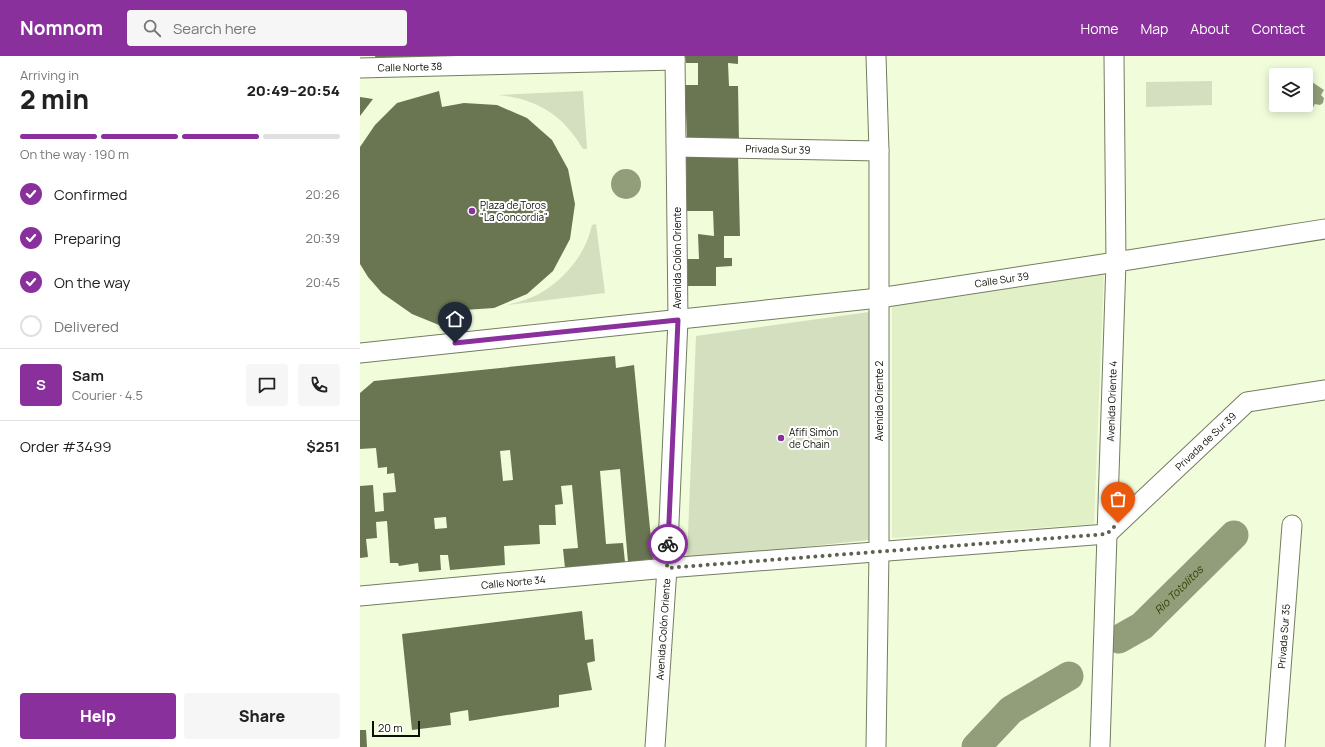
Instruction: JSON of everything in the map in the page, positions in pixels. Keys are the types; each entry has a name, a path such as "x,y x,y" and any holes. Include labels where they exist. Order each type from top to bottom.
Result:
{"street":[{"name":"Avenida Oriente 2","path":"876,56 879,151 879,551 876,747"},
{"name":"Avenida Oriente 4","path":"1100,747 1116,262 1114,56"},
{"name":"Calle Norte 38","path":"360,68 610,58 675,58"},
{"name":"Avenida Colón Oriente","path":"655,747 667,568 678,320 675,58"},
{"name":"Privada Sur 39","path":"677,147 879,151"},
{"name":"Calle Sur 39","path":"360,353 879,298 1325,229"},
{"name":"Privada de Sur 39","path":"1107,534 1248,402 1325,390"},
{"name":"Privada Sur 35","path":"1274,747 1292,525"},
{"name":"Calle Norte 34","path":"360,596 667,568 1107,534"}],"shaded area":[{"path":"1212,81 1212,105 1146,107 1146,82"},
{"path":"1313,83 1324,90 1321,95 1324,98 1323,103 1320,105 1315,104 1313,107"},
{"path":"583,91 587,149 583,149 567,127 548,111 525,100 498,95"},
{"path":"626,169 637,173 641,184 637,195 626,199 615,195 611,184 615,173"},
{"path":"596,224 605,293 507,305 538,294 559,280 580,255 592,225"},
{"path":"1104,270 1094,524 892,538 892,305"},
{"name":"Afifi Simón de Chain","path":"869,312 869,540 687,559 696,336"}],"building":[{"path":"375,56 424,56 424,57 376,59"},
{"path":"685,56 738,56 738,64 728,63 729,86 738,86 739,141 687,139 685,85 698,85 698,63 686,63"},
{"name":"Plaza de Toros \"La Concordia\"","path":"439,91 442,107 464,103 497,105 527,118 552,140 568,169 575,204 570,239 553,271 527,294 494,308 464,310 465,325 439,325 412,314 382,293 368,277 360,264 360,147 375,125 397,103"},
{"path":"360,97 373,99 360,116"},
{"path":"686,156 738,156 740,236 724,236 724,258 732,258 732,266 716,267 716,286 688,286 687,259 699,259 698,234 714,236 713,211 687,211"},
{"path":"615,356 616,368 634,365 653,559 628,562 620,469 600,471 606,544 623,543 625,562 565,568 563,549 578,548 572,485 561,486 563,504 555,505 556,525 539,525 540,544 504,546 505,565 450,570 448,555 440,555 441,570 419,572 418,563 399,566 398,563 390,563 387,521 376,522 377,538 366,539 368,557 360,558 360,486 373,485 375,512 384,511 383,493 396,492 394,473 387,474 387,467 378,468 376,448 360,449 360,393 374,381","holes":["510,450 513,480 503,481 500,451","446,517 447,528 435,529 434,518"]},
{"path":"582,611 585,640 593,639 595,661 587,663 592,690 559,695 559,707 469,721 468,710 450,713 451,725 412,730 402,634"},
{"path":"360,730 366,730 367,747 360,747"}],"waterway":[{"name":"Rio Totolitos","path":"1119,639 1142,626 1234,535"},
{"name":"Rio Totolitos","path":"976,747 1011,710 1069,676"}],"way so far":[{"path":"668,544 667,568 1107,534 1118,523"}],"place":[{"name":"Plaza de Toros \"La Concordia\"","path":"472,211"},
{"name":"Afifi Simón de Chain","path":"781,438"}],"route":[{"path":"455,343 678,320 668,544"}]}
